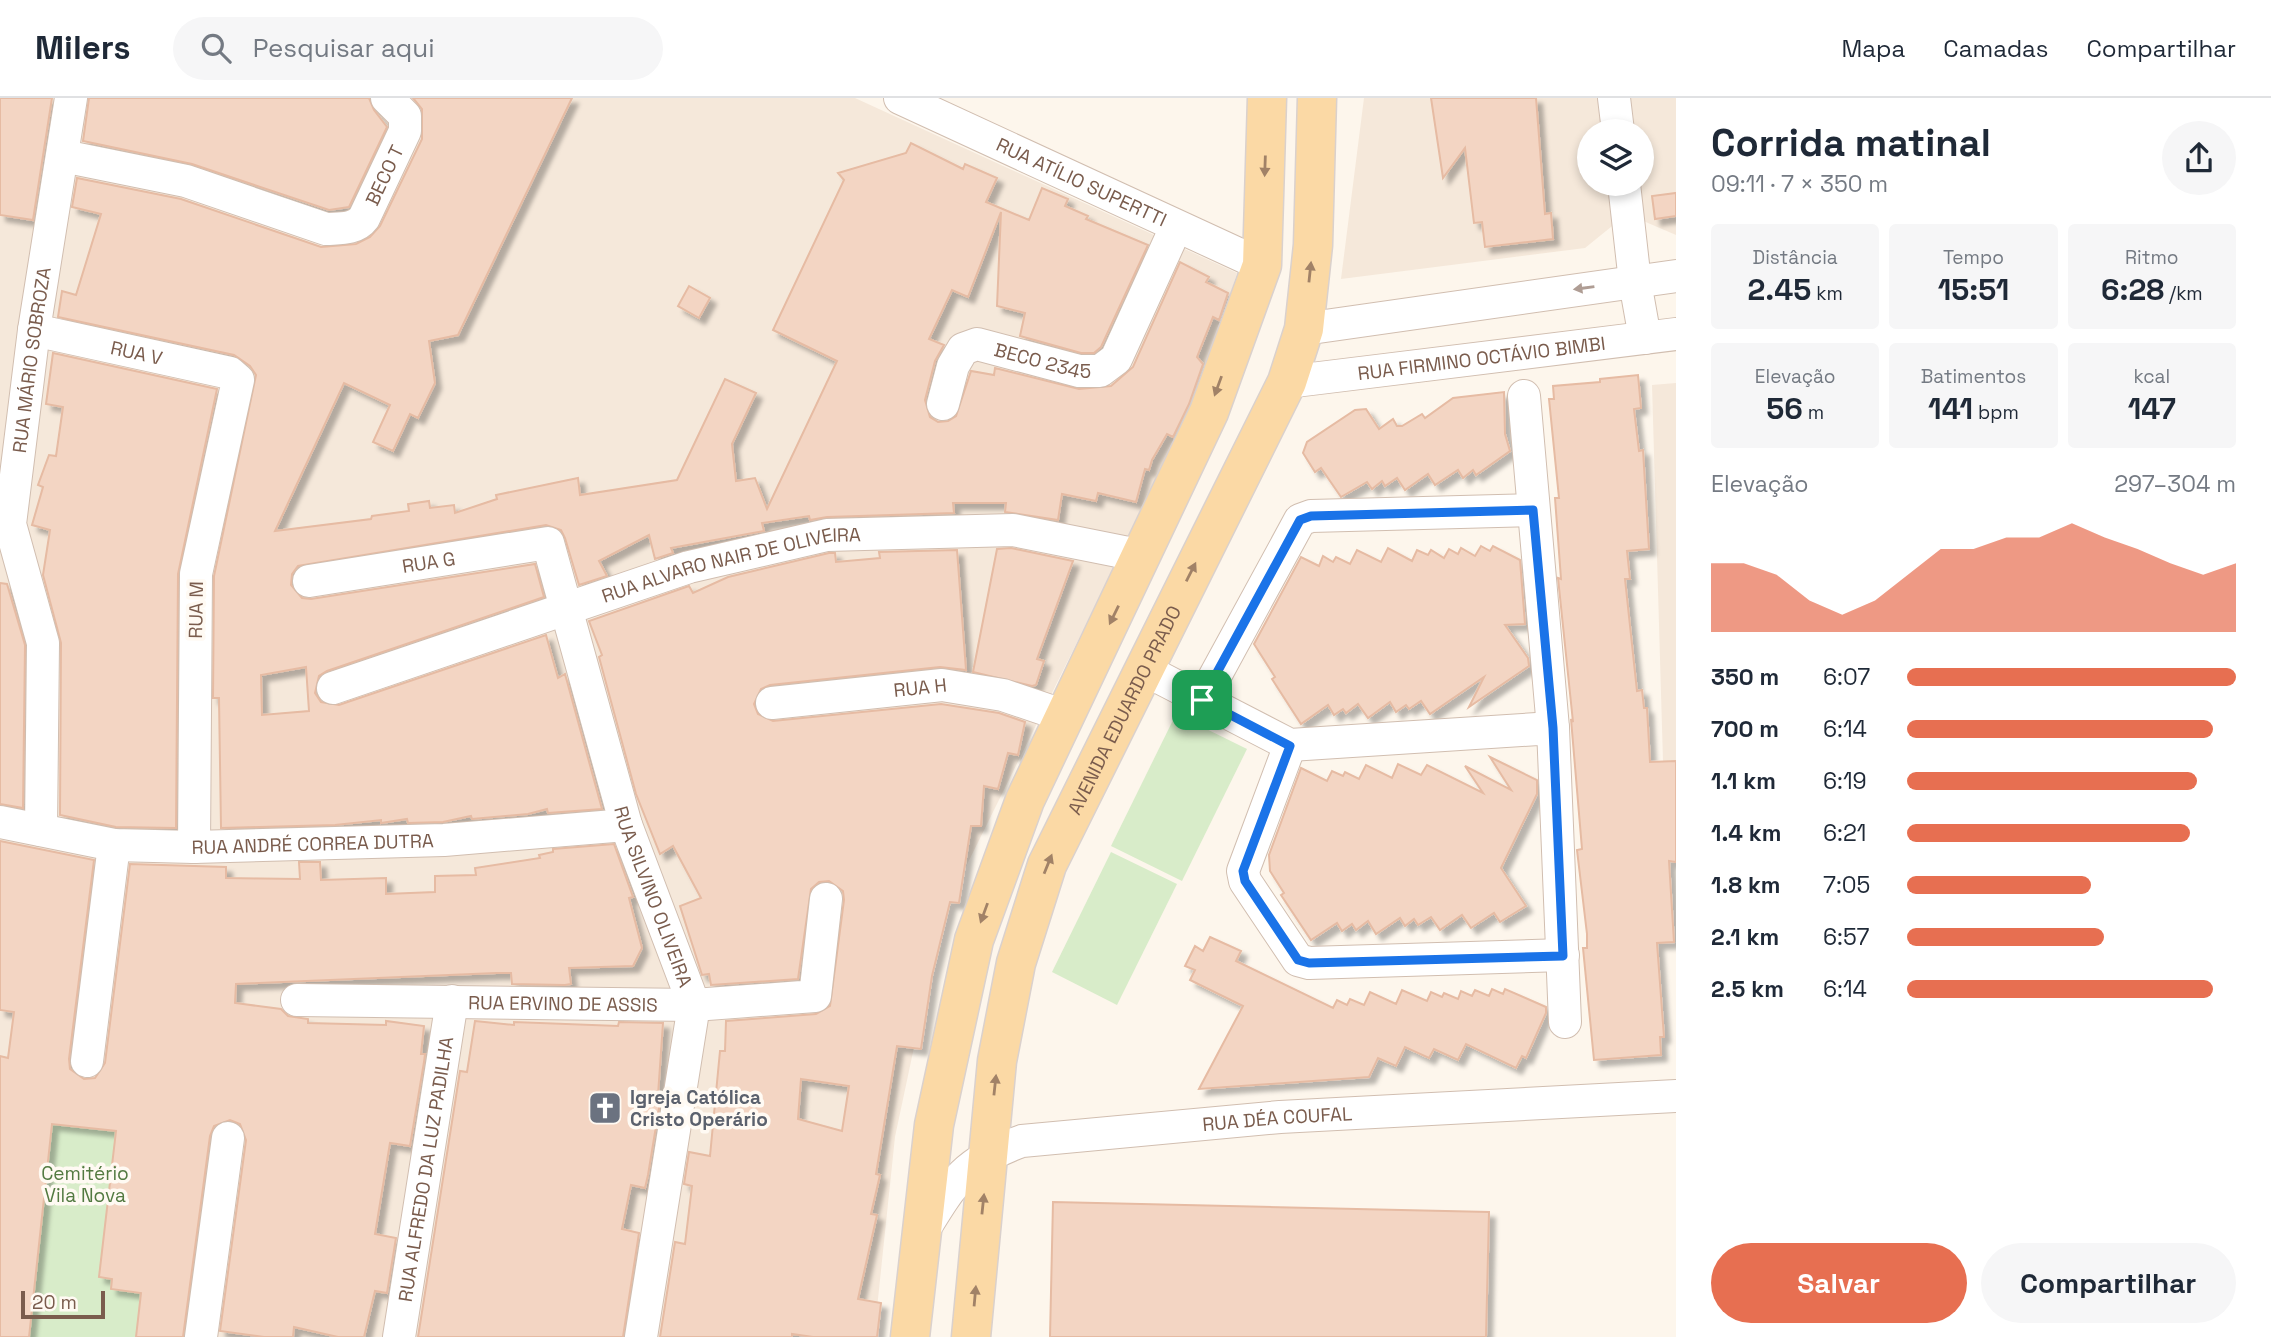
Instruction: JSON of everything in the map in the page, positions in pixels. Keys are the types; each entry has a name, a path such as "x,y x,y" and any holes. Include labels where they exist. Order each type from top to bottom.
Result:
{"main road":[{"path":"911,1337 934,1125 974,940 1025,800 1209,412 1262,265 1268,98"},
{"name":"AVENIDA EDUARDO PRADO","path":"971,1337 998,1061 1016,963 1043,877 1143,669 1287,382 1304,329 1313,245 1317,98"}],"street":[{"name":"RUA MÁRIO SOBROZA","path":"41,830 43,643 10,524 34,330 71,98"},
{"name":"BECO T","path":"63,156 186,181 326,229 343,228 360,223 394,156 407,123 405,116 387,98"},
{"name":"RUA ATÍLIO SUPERTTI","path":"900,98 1262,265"},
{"path":"1614,98 1617,119"},
{"path":"1625,196 1635,282 1661,336"},
{"name":"BECO 2345","path":"943,404 953,366 963,349 977,344 1079,370 1100,372 1116,359 1175,227"},
{"path":"1304,329 1676,276"},
{"name":"RUA V","path":"34,330 230,373 237,377"},
{"name":"RUA FIRMINO OCTÁVIO BIMBI","path":"1287,382 1661,336"},
{"name":"RUA M","path":"194,847 196,574 237,377"},
{"path":"1524,396 1553,728 1565,1022"},
{"path":"1194,696 1300,520 1311,516 1533,510"},
{"name":"RUA ALVARO NAIR DE OLIVEIRA","path":"332,688 689,567 827,535 1013,530 1143,556"},
{"name":"RUA G","path":"309,581 548,543"},
{"name":"RUA SILVINO OLIVEIRA","path":"548,543 626,825 694,1005 641,1337"},
{"path":"1143,669 1290,746 1553,728"},
{"name":"RUA H","path":"772,703 942,685 1003,695 1065,716"},
{"path":"1290,746 1243,871 1245,881 1298,960 1309,963 1563,956"},
{"name":"RUA ANDRÉ CORREA DUTRA","path":"0,822 114,845 194,847 444,840 626,825"},
{"path":"88,1060 114,845"},
{"name":"RUA ERVINO DE ASSIS","path":"298,1000 694,1005 815,996 826,899"},
{"name":"RUA ALFREDO DA LUZ PADILHA","path":"399,1337 452,1001"},
{"name":"RUA DÉA COUFAL","path":"920,1236 954,1184 988,1153 1022,1141 1280,1117 1676,1096"},
{"path":"206,1336 228,1138"}],"shaded area":[{"path":"0,98 855,98 1237,273 1196,402 942,915 895,1137 874,1337 152,1337 0,1088"},
{"path":"1364,98 1676,98 1676,235 1627,214 1585,248 1341,279"},
{"path":"1676,383 1676,761 1663,761 1652,385"}],"green space":[{"path":"1176,714 1247,749 1182,881 1111,846"},
{"path":"1111,852 1177,884 1117,1005 1052,972"},
{"name":"Cemitério Vila Nova","path":"0,1088 179,1108 152,1337 0,1337"}],"building":[{"path":"0,98 52,98 33,220 0,215"},
{"path":"89,98 369,98 387,127 349,207 329,210 192,164 83,141"},
{"path":"413,98 572,98 458,335 429,341 435,383 418,418 410,414 393,451 373,442 390,405 344,383 275,531 371,519 372,516 409,511 408,504 429,501 430,508 454,505 455,513 497,499 496,495 578,478 580,495 677,480 725,379 756,393 732,444 736,481 755,478 767,509 837,361 773,330 844,180 838,173 906,153 911,143 963,169 965,164 997,178 986,202 1029,220 1042,188 1068,199 1065,206 1088,216 1086,219 1148,245 1101,347 1094,353 1081,353 1020,336 1025,313 997,306 1001,212 968,297 952,290 929,339 944,345 935,361 925,400 930,417 938,422 948,421 956,416 971,371 994,375 995,368 1079,389 1111,386 1133,367 1180,262 1209,277 1206,282 1228,293 1219,320 1213,317 1197,357 1203,364 1189,404 1173,437 1167,434 1149,470 1145,469 1136,502 1098,493 1096,501 1062,494 1058,520 1005,512 1006,503 953,503 954,513 827,517 810,520 809,516 762,523 764,531 671,548 673,553 655,559 649,535 599,561 607,576 579,585 561,530 546,525 298,566 292,574 291,585 302,598 311,599 535,564 544,597 327,671 319,676 315,693 321,702 339,705 546,635 558,678 565,674 602,809 548,813 547,809 528,814 472,819 471,816 443,822 408,823 407,819 381,823 381,820 335,825 221,828 219,698 213,698 214,576 256,375 250,366 234,355 58,317 62,291 76,295 101,214 72,207 77,178 181,199 321,247 356,244 370,237 380,226 422,139 422,109","holes":["306,667 309,711 262,715 261,675"]},
{"path":"1431,98 1536,98 1545,214 1551,213 1553,239 1485,247 1482,222 1474,223 1465,148 1443,178"},
{"path":"1676,193 1676,216 1655,219 1654,196"},
{"path":"689,286 710,298 699,318 678,306"},
{"path":"53,353 217,389 178,574 176,828 116,827 60,815 61,643 43,575 50,530 32,525 43,487 38,485 49,455 56,456 63,407 46,404"},
{"path":"1638,375 1641,408 1634,409 1639,451 1643,450 1649,549 1627,551 1630,579 1625,579 1637,691 1642,690 1644,708 1647,708 1650,762 1676,761 1676,862 1669,861 1674,942 1657,943 1664,1037 1660,1037 1661,1055 1594,1060 1583,948 1587,948 1587,934 1577,850 1582,849 1571,719 1573,722 1558,578 1561,579 1555,498 1559,498 1549,399 1554,399 1553,386"},
{"path":"1504,392 1505,434 1510,451 1476,475 1473,470 1463,478 1458,470 1435,485 1428,474 1405,490 1397,478 1385,486 1382,481 1372,489 1367,482 1341,497 1321,468 1315,472 1303,453 1307,442 1355,410 1366,409 1379,429 1393,419 1397,426 1402,426 1422,414 1425,418 1453,398"},
{"path":"1481,546 1490,551 1493,546 1520,560 1525,624 1505,625 1528,658 1529,666 1469,707 1484,677 1430,714 1421,701 1409,709 1406,705 1396,712 1390,702 1368,718 1358,704 1346,713 1343,709 1334,715 1328,705 1301,724 1272,679 1275,677 1254,644 1301,557 1319,566 1323,556 1333,562 1336,557 1350,564 1357,550 1381,562 1388,548 1412,561 1417,550 1428,555 1431,550 1444,558 1449,549 1458,554 1461,548 1475,556"},
{"path":"1011,548 1073,561 1037,659 1044,661 1036,685 1032,686 973,672 997,549"},
{"path":"957,550 966,670 940,667 770,685 761,689 754,704 758,714 773,721 941,704 999,713 1025,722 1018,755 1008,753 998,789 984,786 981,826 971,826 959,903 950,902 932,976 921,1049 897,1046 876,1174 880,1175 871,1214 877,1215 858,1299 881,1303 877,1337 813,1337 792,1334 792,1337 660,1337 675,1242 685,1244 692,1186 684,1184 689,1152 710,1156 720,1051 725,1051 726,1021 816,1014 830,1006 844,900 843,891 829,881 819,882 811,889 798,979 711,985 709,974 702,975 680,906 701,898 673,846 660,854 636,794 599,657 602,655 589,621 689,586 693,593 728,577 829,553 835,553 836,562 880,558 879,552","holes":["801,1079 849,1086 842,1131 798,1119"]},
{"path":"0,583 7,584 25,645 23,808 0,804"},
{"path":"1490,757 1537,780 1537,794 1501,868 1526,906 1500,922 1494,913 1471,928 1462,915 1440,930 1431,917 1418,925 1414,919 1405,926 1400,918 1376,934 1368,921 1356,930 1352,924 1342,931 1337,923 1311,940 1281,895 1284,893 1270,871 1269,855 1301,768 1327,781 1332,771 1343,776 1345,772 1359,779 1366,765 1392,778 1398,764 1421,775 1427,765 1483,793 1465,766 1511,790"},
{"path":"0,841 94,860 69,1059 70,1069 84,1079 95,1078 105,1063 130,864 226,867 226,878 300,879 299,862 320,862 321,880 386,878 386,894 435,892 435,876 476,875 475,868 540,858 539,855 553,852 553,849 614,844 633,897 629,898 642,948 633,966 569,968 571,984 565,985 512,984 511,973 236,984 235,1003 281,1009 288,1016 308,1019 308,1023 386,1025 386,1021 424,1026 421,1054 425,1054 410,1146 390,1143 375,1234 396,1238 387,1293 375,1291 364,1337 338,1337 294,1327 293,1337 264,1337 220,1331 246,1140 240,1124 230,1120 214,1126 210,1136 183,1337 136,1337 141,1293 111,1289 112,1279 99,1277 116,1131 52,1124 29,1337 0,1337 0,1056 8,1058 14,1012 0,1010"},
{"path":"1210,937 1241,951 1236,961 1333,1008 1337,1000 1347,1005 1350,999 1364,1005 1370,992 1396,1004 1402,990 1427,1001 1431,992 1442,997 1444,993 1458,999 1461,991 1472,996 1475,990 1489,996 1492,989 1503,994 1505,989 1546,1007 1546,1013 1526,1058 1522,1056 1516,1068 1466,1044 1458,1060 1434,1049 1429,1058 1405,1047 1396,1066 1378,1058 1369,1077 1199,1089 1243,1006 1190,980 1195,970 1185,966 1195,946 1203,951"},
{"path":"475,1021 514,1025 514,1022 618,1026 619,1022 663,1023 658,1095 661,1096 648,1175 645,1188 631,1185 622,1229 639,1233 623,1337 418,1337 460,1071 467,1072"},
{"path":"1053,1202 1489,1212 1486,1337 1050,1337"}],"place":[{"name":"Igreja Católica Cristo Operário","path":"605,1108"}],"route":[{"path":"1533,510 1553,728 1563,956 1309,963 1298,960 1243,876 1244,866 1290,746 1202,700 1296,524 1305,517 1533,510"}]}
